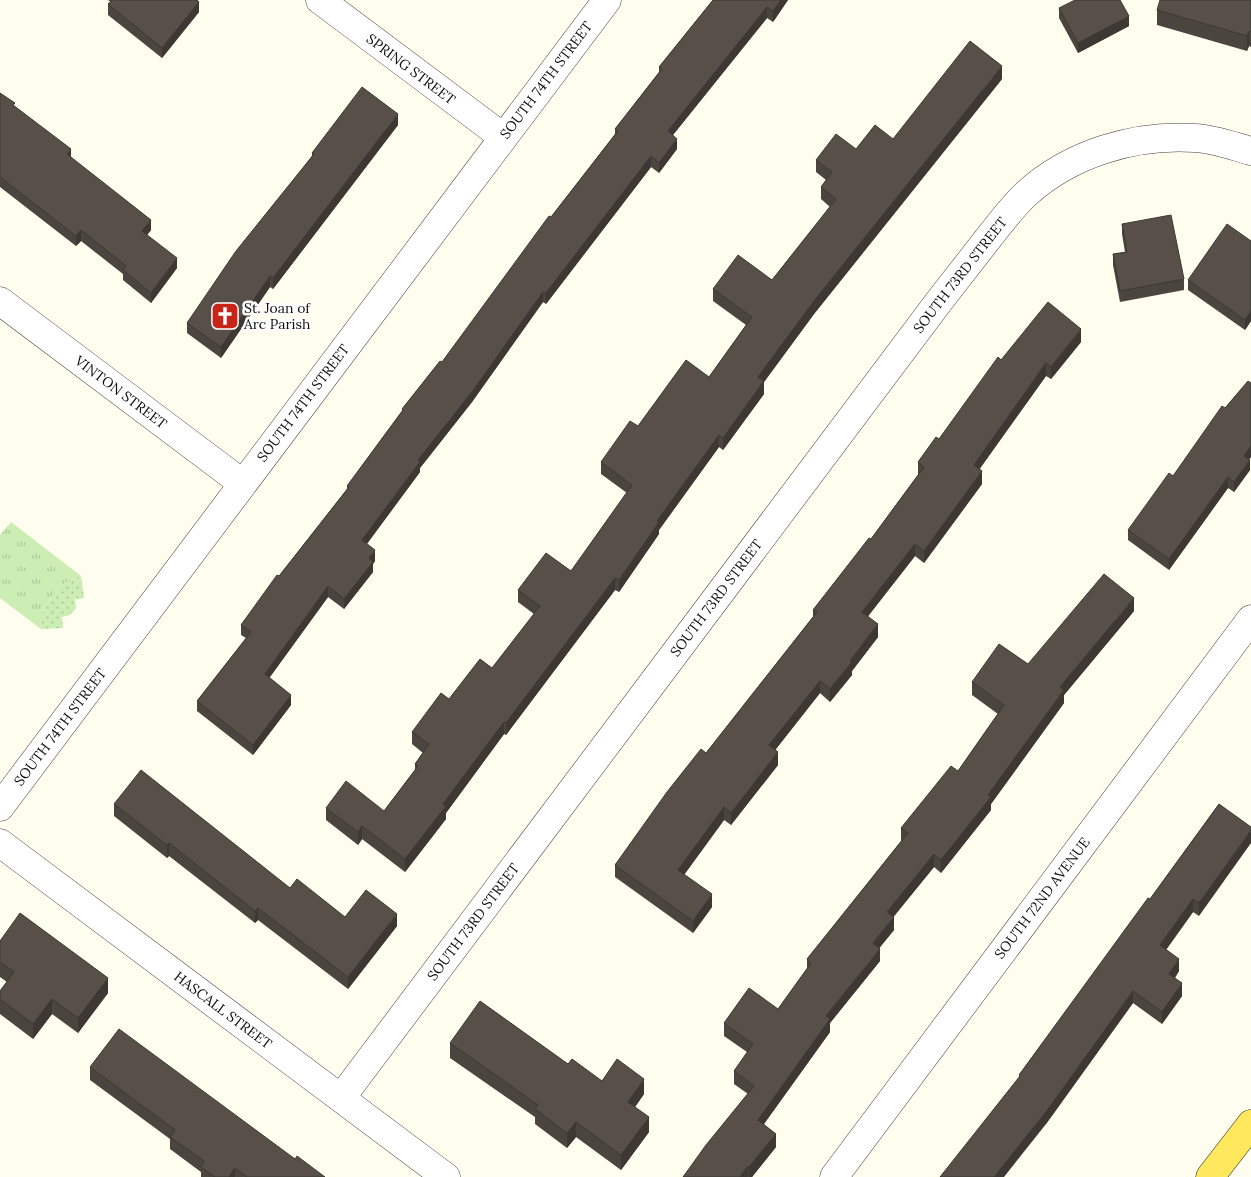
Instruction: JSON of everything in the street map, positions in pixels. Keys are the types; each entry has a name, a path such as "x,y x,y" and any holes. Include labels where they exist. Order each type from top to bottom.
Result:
{"main road":[{"path":"1210,1177 1251,1124"}],"street":[{"name":"SPRING STREET","path":"320,0 503,137"},
{"name":"SOUTH 74TH STREET","path":"0,807 607,0"},
{"name":"SOUTH 73RD STREET","path":"341,1098 925,320 1011,210 1027,193 1069,164 1095,152 1144,140 1195,138 1216,141 1251,151"},
{"name":"VINTON STREET","path":"0,301 242,483"},
{"name":"SOUTH 72ND AVENUE","path":"834,1177 1251,619"},
{"name":"HASCALL STREET","path":"0,843 446,1177"}],"green space":[{"path":"11,522 81,576 61,585 43,609 41,629 0,598 0,535"},
{"path":"81,576 84,598 75,599 76,608 70,615 62,617 63,628 41,629 43,609 61,585"}],"building":[{"path":"112,0 197,0 199,2 162,48 108,4"},
{"path":"713,0 781,0 773,11 767,7 668,131 677,139 659,163 651,156 546,293 543,292 472,392 418,460 420,462 362,540 375,550 369,558 373,562 344,599 328,586 265,674 291,695 253,745 197,701 251,632 241,625 277,575 279,576 349,487 347,486 402,409 440,361 442,362 549,216 551,217 618,131 615,129 662,69 659,67"},
{"path":"1075,0 1120,0 1129,16 1078,43 1059,8"},
{"path":"1160,0 1251,0 1251,32 1249,31 1247,36 1157,10"},
{"path":"970,41 1002,66 814,301 758,377 764,381 723,438 719,435 657,521 659,522 619,580 615,578 506,723 504,722 443,804 446,806 405,859 362,826 358,832 326,808 346,781 384,811 418,766 415,764 429,744 412,732 441,693 449,699 480,659 492,668 540,606 518,590 546,553 571,571 632,485 601,462 630,421 638,426 686,360 709,377 752,317 713,289 738,255 772,280 836,199 821,187 832,172 816,160 836,134 856,149 875,125 893,139"},
{"path":"362,87 398,114 273,278 270,276 221,347 187,323 236,251 314,154 312,153"},
{"path":"0,93 71,149 67,154 151,220 142,231 177,258 151,293 123,270 126,266 81,230 76,236 0,177"},
{"path":"1171,215 1184,279 1120,291 1113,254 1127,252 1122,224"},
{"path":"1227,224 1251,241 1251,311 1245,320 1188,280"},
{"path":"1048,302 1081,329 1051,367 1046,363 974,465 982,471 924,551 915,544 862,612 878,624 850,661 852,662 830,689 820,681 769,745 778,752 731,813 724,807 678,870 712,894 693,921 615,865 667,792 701,749 706,753 817,612 813,610 869,538 871,539 924,467 918,462 936,437 939,439 998,357 1001,360"},
{"path":"1248,381 1251,383 1251,446 1244,456 1250,460 1234,482 1228,477 1169,559 1128,530 1169,473 1173,476 1222,406 1225,408"},
{"path":"1104,574 1134,598 1060,687 1064,690 988,795 991,797 941,860 934,854 887,912 894,917 873,943 880,949 826,1016 830,1019 758,1120 776,1134 740,1177 683,1177 706,1145 754,1086 734,1071 753,1044 724,1023 749,988 778,1009 811,963 807,959 908,833 901,828 951,766 958,771 1004,705 972,682 999,644 1028,664"},
{"path":"141,770 290,888 297,879 345,917 366,890 397,914 348,977 258,908 255,911 169,843 167,845 114,804"},
{"path":"1219,804 1251,827 1251,830 1199,903 1193,899 1160,945 1179,959 1169,974 1182,983 1162,1012 1133,991 1046,1112 994,1177 940,1177 1020,1076 1148,898 1150,899"},
{"path":"20,913 108,978 78,1018 52,999 33,1024 0,999 0,991 14,972 0,962 0,941"},
{"path":"480,1001 568,1064 572,1059 602,1081 617,1059 644,1079 628,1102 649,1117 621,1155 576,1122 567,1133 535,1109 538,1105 450,1043"},
{"path":"119,1029 295,1159 297,1156 325,1177 247,1177 235,1168 229,1177 215,1177 201,1167 204,1161 170,1137 175,1130 90,1067"}],"place":[{"name":"St. Joan of Arc Parish","path":"225,316"}]}
